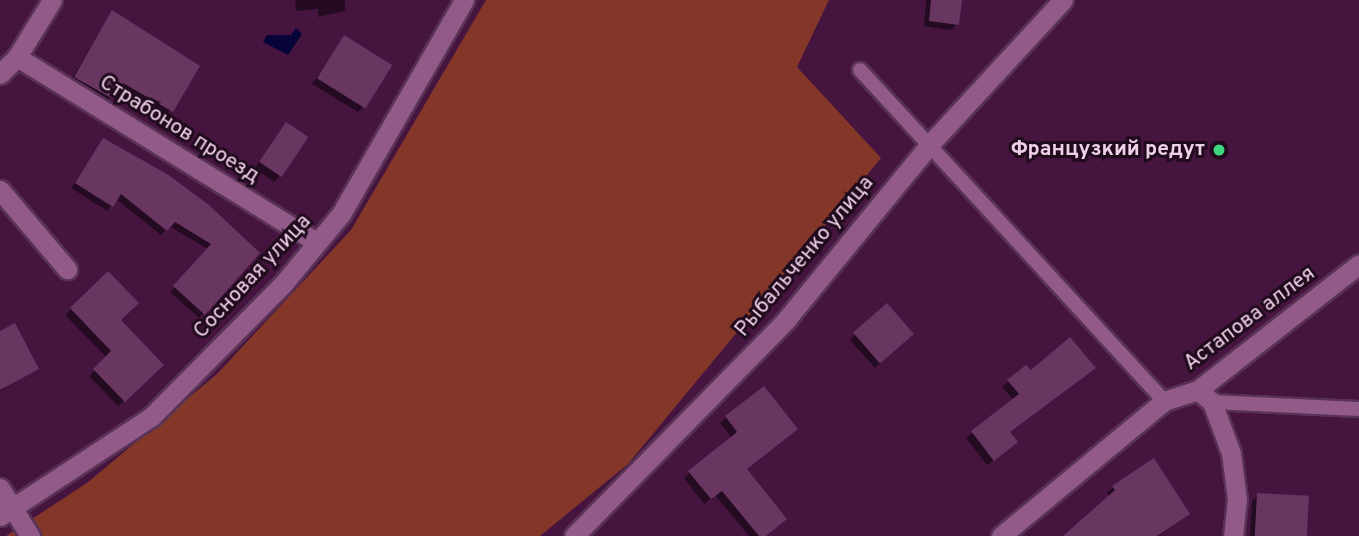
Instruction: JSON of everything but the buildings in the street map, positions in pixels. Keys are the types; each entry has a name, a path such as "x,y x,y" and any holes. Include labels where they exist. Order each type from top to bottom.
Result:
{"street":[{"path":"0,74 17,57 52,0"},
{"name":"Сосновая улица","path":"6,513 152,416 283,284 341,214 464,0"},
{"name":"Рыбальченко улица","path":"574,536 786,320 930,144 1063,0"},
{"name":"Страбонов проезд","path":"17,57 317,242"},
{"path":"0,190 67,269"},
{"name":"Астапова аллея","path":"1001,536 1164,401 1205,396 1359,264"},
{"path":"1205,396 1231,453 1237,499 1233,536"},
{"path":"0,488 6,513 30,536"}],"lane":[{"path":"860,70 1164,401"},
{"path":"1205,396 1359,408"}],"shaded area":[{"path":"486,0 829,0 797,67 881,158 628,464 540,536 6,536 87,483 217,374 351,230"},
{"path":"296,28 302,34 288,55 263,42 267,35 291,35"}],"place":[{"name":"Французкий редут","path":"1219,150"}]}
